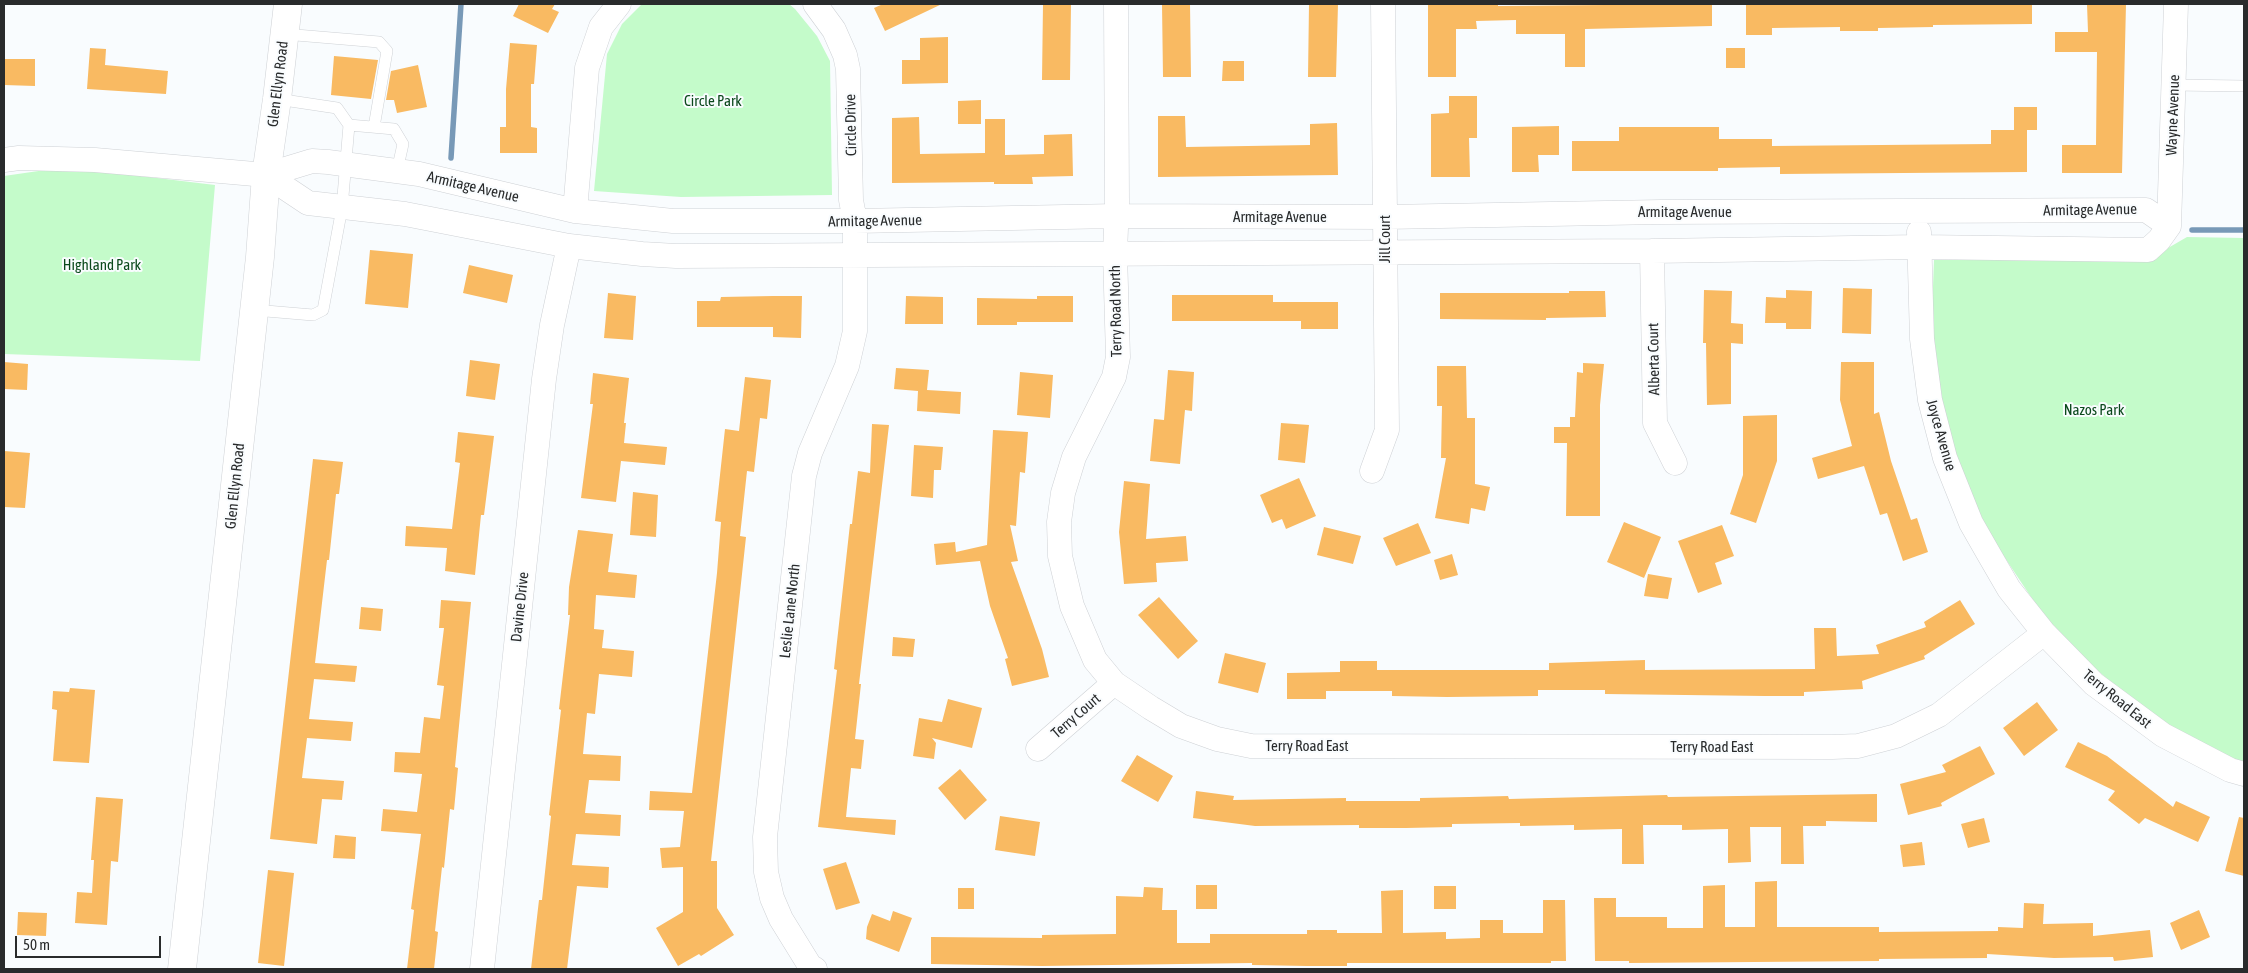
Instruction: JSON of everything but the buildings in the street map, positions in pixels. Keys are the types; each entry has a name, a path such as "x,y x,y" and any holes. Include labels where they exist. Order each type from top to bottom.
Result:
{"street":[{"name":"Glen Ellyn Road","path":"182,969 254,310 266,175 288,4"},
{"path":"575,211 587,68 601,26 619,4"},
{"name":"Circle Drive","path":"815,4 834,30 845,55 848,70 851,200 855,221 854,255"},
{"name":"Terry Road North","path":"1114,683 1096,660 1072,606 1060,556 1059,522 1063,493 1074,457 1114,377 1118,357 1118,294 1115,253 1117,216 1116,4"},
{"name":"Jill Court","path":"1372,471 1387,430 1384,4"},
{"name":"Wayne Avenue","path":"2170,226 2176,4"},
{"name":"Armitage Avenue","path":"4,160 19,158 95,160 266,175 312,161 346,164 397,171 575,211 673,221 855,221 1117,216 1385,217 1661,212 2146,210 2170,226 2148,250 1920,247 1652,251 676,256 569,246 405,214 308,204 266,175"},
{"name":"Joyce Avenue","path":"1918,212 1922,339 1930,400 1945,458 1971,523 2009,589 2044,633"},
{"name":"Davine Drive","path":"482,969 544,380 552,325 569,246"},
{"name":"Alberta Court","path":"1652,251 1655,424 1675,463"},
{"name":"Leslie Lane North","path":"810,968 781,919 772,898 766,872 765,837 804,476 810,453 847,366 853,346 855,331 854,255"},
{"name":"Terry Road East","path":"1114,683 1181,726 1217,740 1251,746 1832,747 1871,744 1896,736 1939,715 1966,696 2044,633 2094,684 2163,735 2230,770 2244,774"},
{"name":"Terry Court","path":"1038,749 1114,683"}],"lane":[{"path":"284,34 379,42 387,51 374,127"},
{"path":"2173,85 2244,86"},
{"path":"254,310 313,315 323,310 342,208 349,125 337,108 277,99"},
{"path":"349,125 394,129 403,144 397,171"}],"green space":[{"name":"Circle Park","path":"642,4 789,4 795,9 817,36 830,61 832,195 681,197 594,191 607,54 622,24"},
{"name":"Highland Park","path":"66,167 215,185 200,361 4,354 4,176"},
{"name":"Nazos Park","path":"2187,237 2244,238 2244,768 2156,722 2055,633 1979,519 1953,459 1934,387 1932,313 1934,260 2149,259"}],"waterway":[{"path":"451,158 461,4"},
{"path":"2192,230 2244,230"}]}
